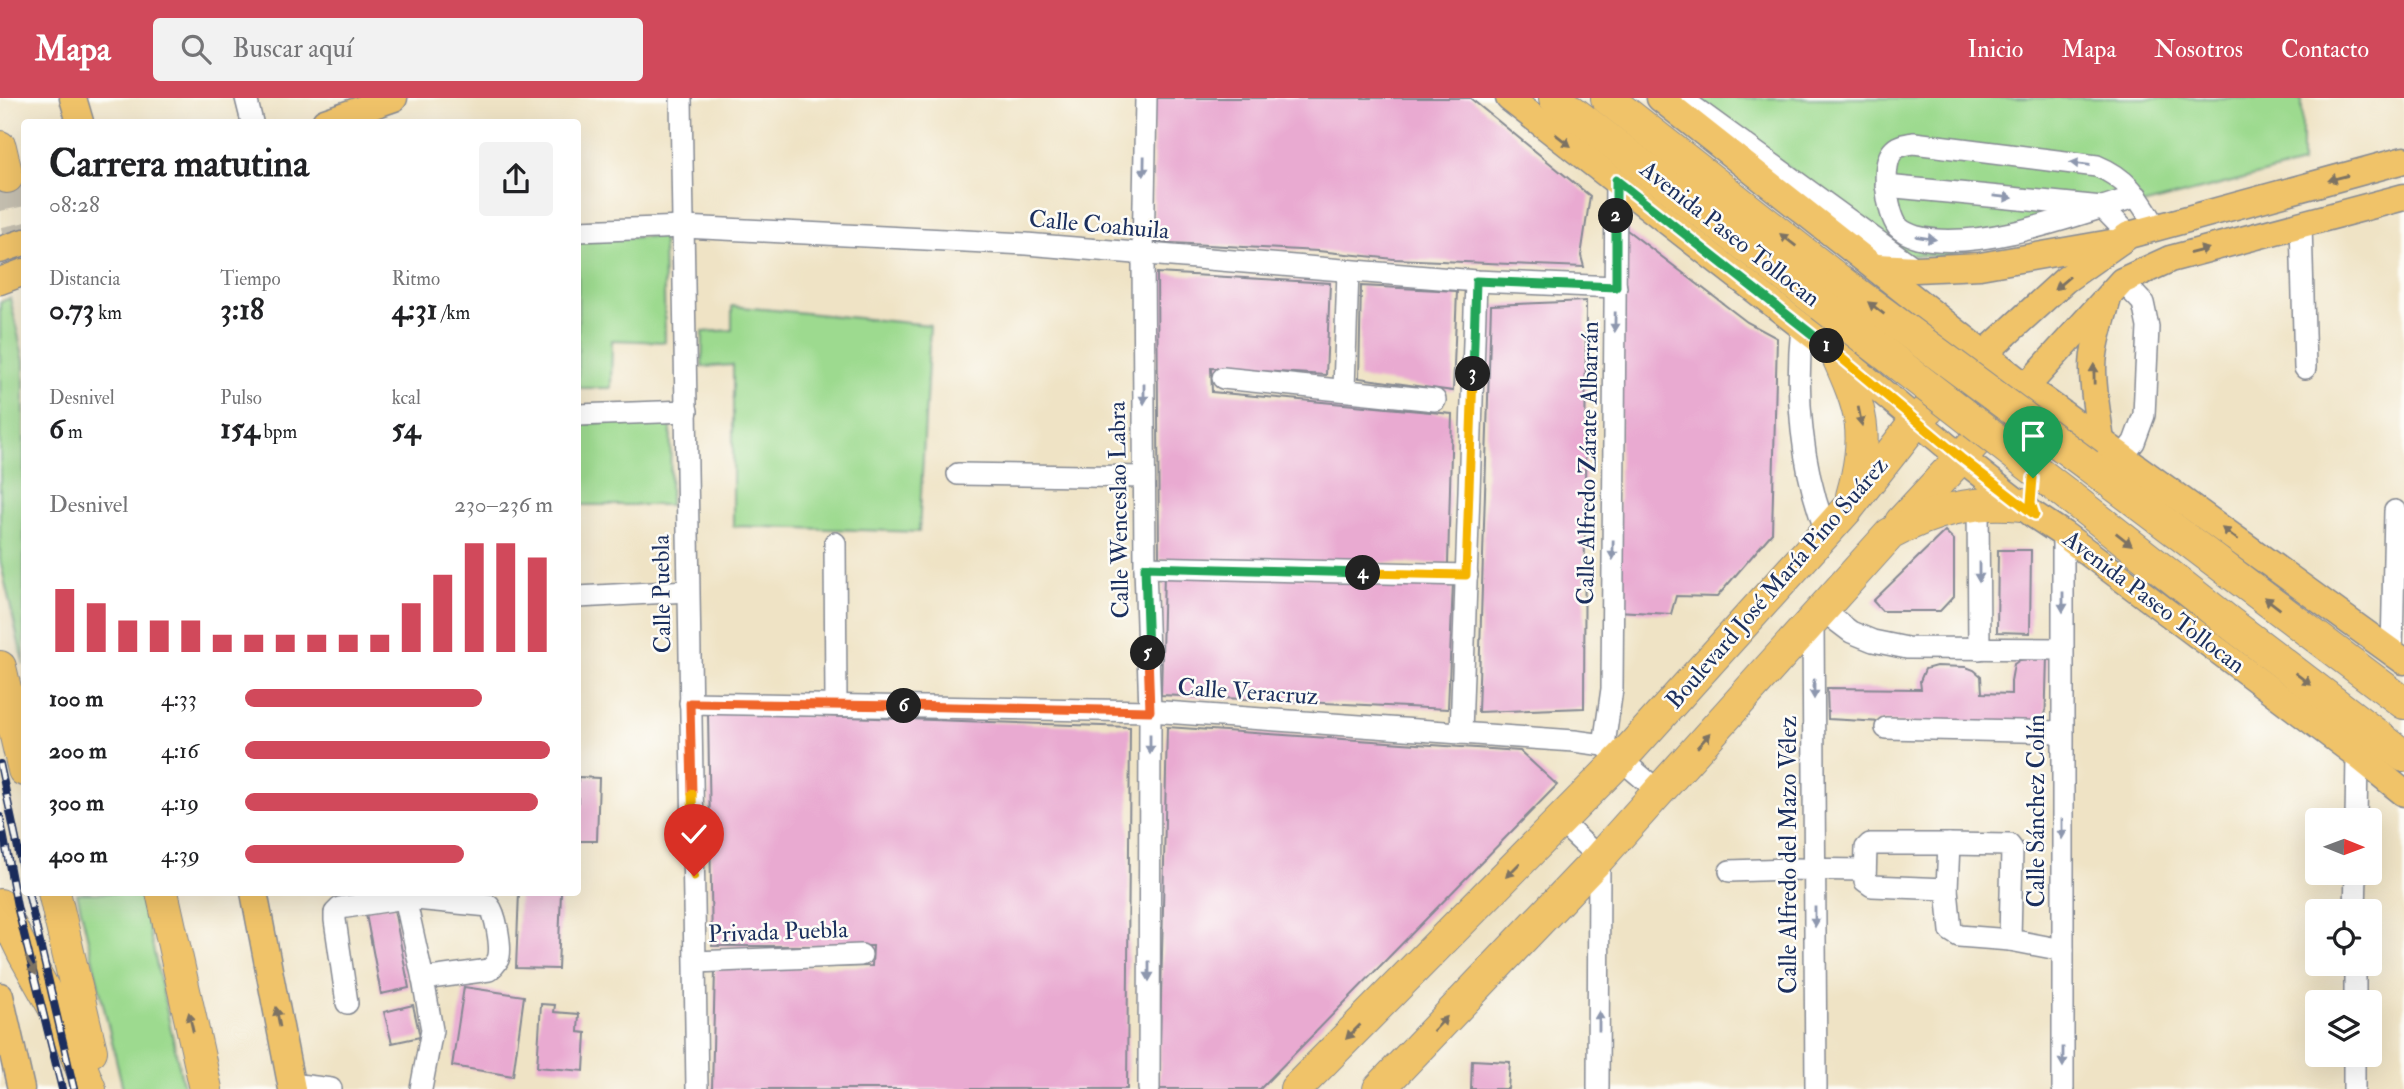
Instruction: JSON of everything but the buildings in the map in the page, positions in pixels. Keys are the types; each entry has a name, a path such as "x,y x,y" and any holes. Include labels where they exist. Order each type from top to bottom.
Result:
{"highway":[{"name":"Avenida Paseo Tollocan","path":"1555,98 2404,755"},
{"name":"Avenida Paseo Tollocan","path":"1607,98 1822,304 2107,453 2404,704"},
{"name":"Boulevard José María Pino Suárez","path":"1297,1089 1561,822 1613,752 1848,508 1916,420 1985,354"},
{"path":"1847,362 1862,425 1861,462 1848,508"},
{"path":"1379,1089 1600,858 1890,534 2026,387"},
{"path":"1890,534 1933,513 1978,503 2028,510"},
{"path":"0,667 21,757"},
{"path":"55,896 100,1089"},
{"path":"163,896 206,1089"},
{"path":"176,896 179,972"},
{"path":"0,905 65,1027 90,1089"}],"main road":[{"path":"68,119 73,98"},
{"path":"73,98 79,119"},
{"path":"334,119 394,98"},
{"name":"Avenida Paseo Tollocan","path":"1509,98 1616,180 1822,304 1847,362 1961,458 2404,793"},
{"name":"Avenida Paseo Tollocan","path":"1660,98 1877,267 1912,281 1985,354 2107,453 2398,656"},
{"name":"Boulevard José María Pino Suárez","path":"1985,354 2064,280 2123,239 2156,226 2404,160"},
{"path":"2026,387 2116,287 2170,259 2404,197"},
{"path":"1847,362 1869,374 1893,368 1908,354 1916,335 1912,281 2123,239"},
{"path":"0,250 21,243"},
{"path":"0,281 21,273"},
{"path":"2107,453 2095,400 2093,367 2096,340 2116,287"},
{"path":"2028,510 2033,478 2053,449 2075,443 2089,444 2107,453"},
{"path":"255,896 292,1086"},
{"path":"0,996 5,1038 21,1089"}],"street":[{"path":"246,98 251,119"},
{"name":"Calle Puebla","path":"681,98 697,1089"},
{"name":"Calle Wenceslao Labra","path":"1146,98 1143,255 1145,567 1150,711 1149,1089"},
{"path":"1681,98 1912,281"},
{"path":"2137,196 2013,233 1982,238 1934,240 1906,233 1898,227 1891,214 1886,186 1887,163 1892,151 1902,145 1914,143 2097,166 2124,180 2137,196 2156,226"},
{"name":"Calle Alfredo Zárate Albarrán","path":"1613,752 1616,180"},
{"path":"1886,186 2102,207"},
{"path":"2102,207 2123,239"},
{"path":"2301,224 2305,368"},
{"name":"Calle Coahuila","path":"581,231 684,227 1026,244 1476,281 1616,287"},
{"path":"1344,389 1348,271"},
{"path":"1461,733 1476,281"},
{"path":"2107,453 2134,442 2144,415 2148,327 2143,303 2116,287"},
{"path":"1822,304 1799,356 1805,456 1813,497 1826,531"},
{"path":"1223,378 1435,400"},
{"path":"581,415 687,411"},
{"path":"958,474 1144,477"},
{"path":"1978,503 1979,649"},
{"path":"2395,511 2398,656"},
{"name":"Calle Sánchez Colín","path":"2063,534 2063,1089"},
{"path":"835,543 836,705"},
{"path":"1145,567 1466,575"},
{"path":"581,597 688,591"},
{"path":"1818,616 1872,642 1907,648 2063,649"},
{"name":"Calle Alfredo del Mazo Vélez","path":"1816,1089 1818,616"},
{"name":"Calle Veracruz","path":"690,703 1150,711 1461,733 1613,752"},
{"path":"1886,728 2062,732"},
{"path":"1613,752 1658,791"},
{"path":"2356,808 2357,755"},
{"path":"1561,822 1600,858 1598,1089"},
{"path":"1947,889 1868,885 1864,870 1866,848 1870,844 2009,845 2012,849 2010,940"},
{"path":"1949,844 1947,889 1951,931 1959,936 2010,940 2063,950"},
{"path":"1730,871 1864,870"},
{"path":"347,1003 335,913 340,908 405,898 489,906 495,912 499,955 496,963 489,970 423,979"},
{"path":"405,898 432,1030 421,1089"},
{"name":"Privada Puebla","path":"696,962 861,955"},
{"path":"2354,1067 2354,1089"},
{"path":"292,1086 331,1089"}],"green space":[{"path":"1697,98 2302,98 2302,164 1944,256 1902,255"},
{"path":"663,236 665,342 612,340 611,388 581,388 581,240"},
{"path":"10,298 21,348 21,652 0,560 0,302"},
{"path":"732,306 930,325 919,532 733,526 733,365 702,367 703,332 732,330"},
{"path":"671,417 670,505 581,505 581,424"},
{"path":"78,896 142,896 184,1089 123,1089"}],"tunnel":[{"path":"7,177 21,245"}],"railway":[{"path":"0,764 21,863"},
{"path":"0,817 17,906 62,1089"},
{"path":"29,896 74,1089"}],"route":[{"path":"694,876 690,703 1150,711 1145,567 1466,575 1476,281 1616,287 1616,180 1836,353 1961,458 2035,515 2031,503 2033,478"}]}
